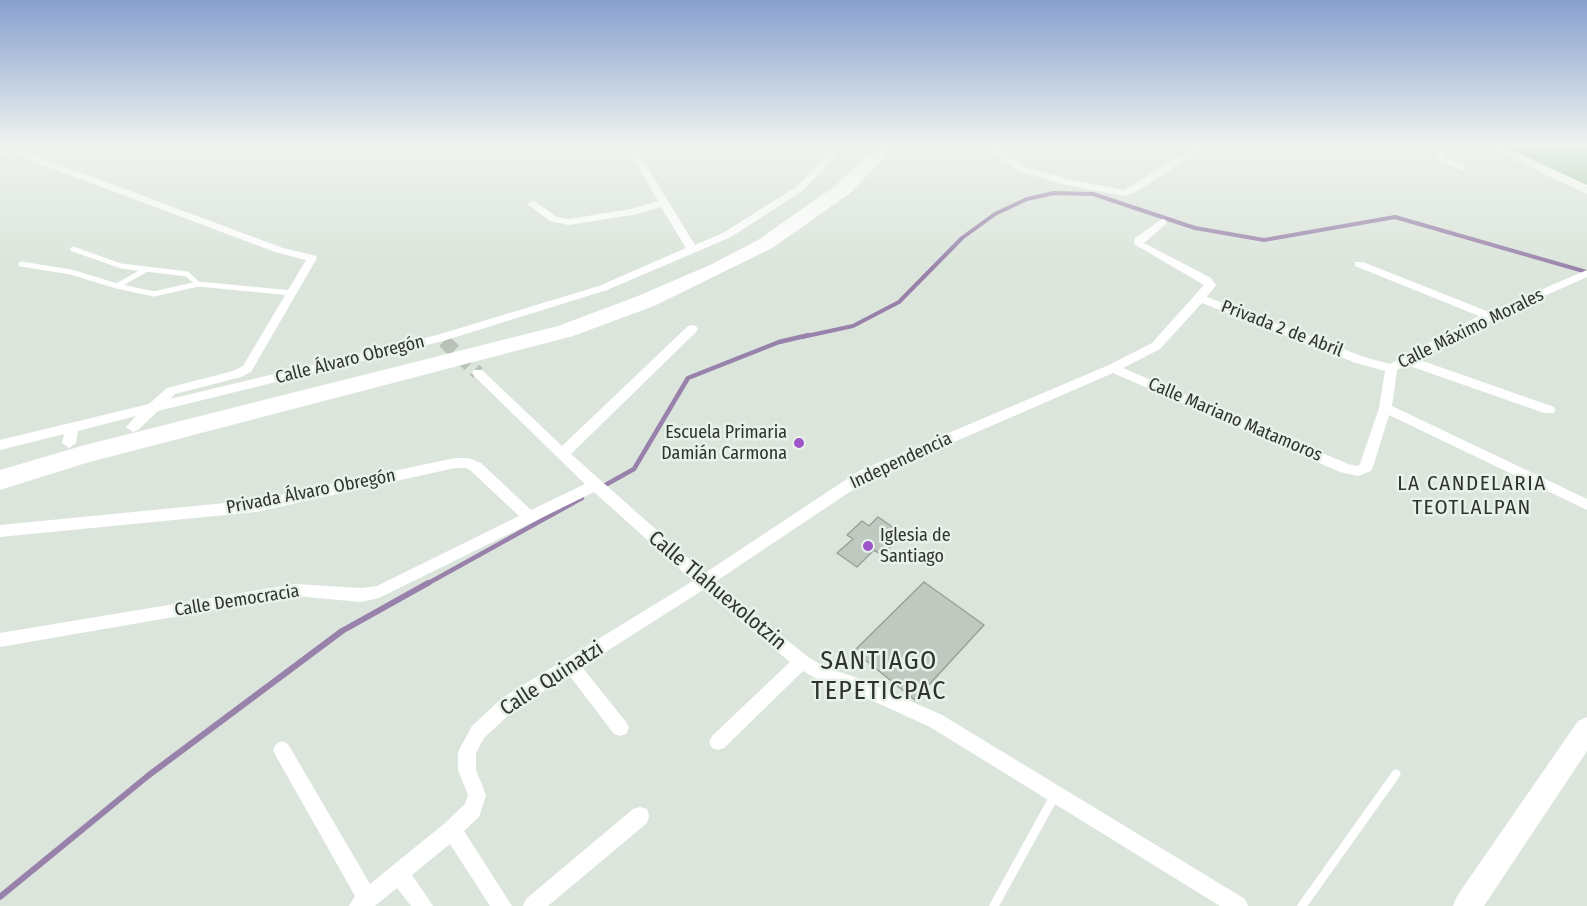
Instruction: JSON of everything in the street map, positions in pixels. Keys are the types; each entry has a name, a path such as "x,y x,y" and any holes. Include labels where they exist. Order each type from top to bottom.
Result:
{"highway":[{"path":"0,464 71,435 133,427 556,318 639,290 710,257 789,212 825,187"},
{"path":"0,480 85,454 565,331 646,301 717,269 794,226 846,187"}],"street":[{"path":"112,187 279,250 312,258 247,369 237,374 171,391 133,427"},
{"path":"654,187 692,249"},
{"name":"Calle Álvaro Obregón","path":"0,445 71,435 150,409 441,339 603,288 727,235 801,187"},
{"path":"1094,187 1124,193 1137,187"},
{"path":"532,204 554,219 568,222 632,212 663,203"},
{"name":"Privada 2 de Abril","path":"1162,222 1138,242 1210,282 1200,298 1360,360 1391,368"},
{"path":"1359,264 1489,316"},
{"name":"Calle Máximo Morales","path":"1358,471 1366,467 1385,408 1392,374 1391,368 1489,316 1584,274"},
{"name":"Independencia","path":"704,582 864,475 1113,368 1156,346 1200,298"},
{"path":"562,454 692,329"},
{"path":"1406,360 1549,411"},
{"name":"Calle Mariano Matamoros","path":"1113,368 1345,468 1358,471"},
{"name":"Calle Tlahuexolotzin","path":"478,373 594,485 704,582 802,662 823,675 852,682 936,721 1238,906"},
{"path":"1385,408 1587,505"},
{"name":"Privada Álvaro Obregón","path":"0,531 256,506 455,463 468,463 476,467 529,517"},
{"name":"Calle Democracia","path":"0,640 295,590 361,596 379,592 594,485"},
{"name":"Calle Quinatzi","path":"363,902 452,830 476,803 477,795 467,770 467,752 478,732 508,704 704,582"},
{"path":"718,742 802,662"},
{"path":"570,665 620,728"},
{"path":"1467,906 1587,729"},
{"path":"282,750 363,902"},
{"path":"533,906 640,816"},
{"path":"452,830 502,906"},
{"path":"399,874 423,906"}],"lane":[{"path":"73,249 121,266 187,274 198,284"},
{"path":"21,264 71,272 153,294 198,284 292,293"},
{"path":"117,286 145,270"},
{"path":"1302,906 1396,774"},
{"path":"994,906 1055,794"}],"building":[{"name":"Iglesia de Santiago","path":"878,517 897,530 889,538 896,542 882,555 874,550 857,567 837,553 853,539 847,535 862,521 869,526"},
{"path":"924,582 984,625 915,700 854,651"}],"waterway":[{"path":"802,337 853,326 899,302 962,238 995,214 1027,199 1054,193 1093,194 1195,228 1264,240 1395,217 1587,272"},
{"path":"600,488 634,469 688,378 779,342 809,335"},
{"path":"425,585 582,498"},
{"path":"0,897 149,775 342,631 428,583"}],"tunnel":[{"path":"444,341 478,373"}],"place":[{"name":"Escuela Primaria Damián Carmona","path":"799,443"},
{"name":"Iglesia de Santiago","path":"868,546"}],"district":[{"name":"LA CANDELARIA TEOTLALPAN","path":"1472,496"},
{"name":"SANTIAGO TEPETICPAC","path":"879,677"}]}
